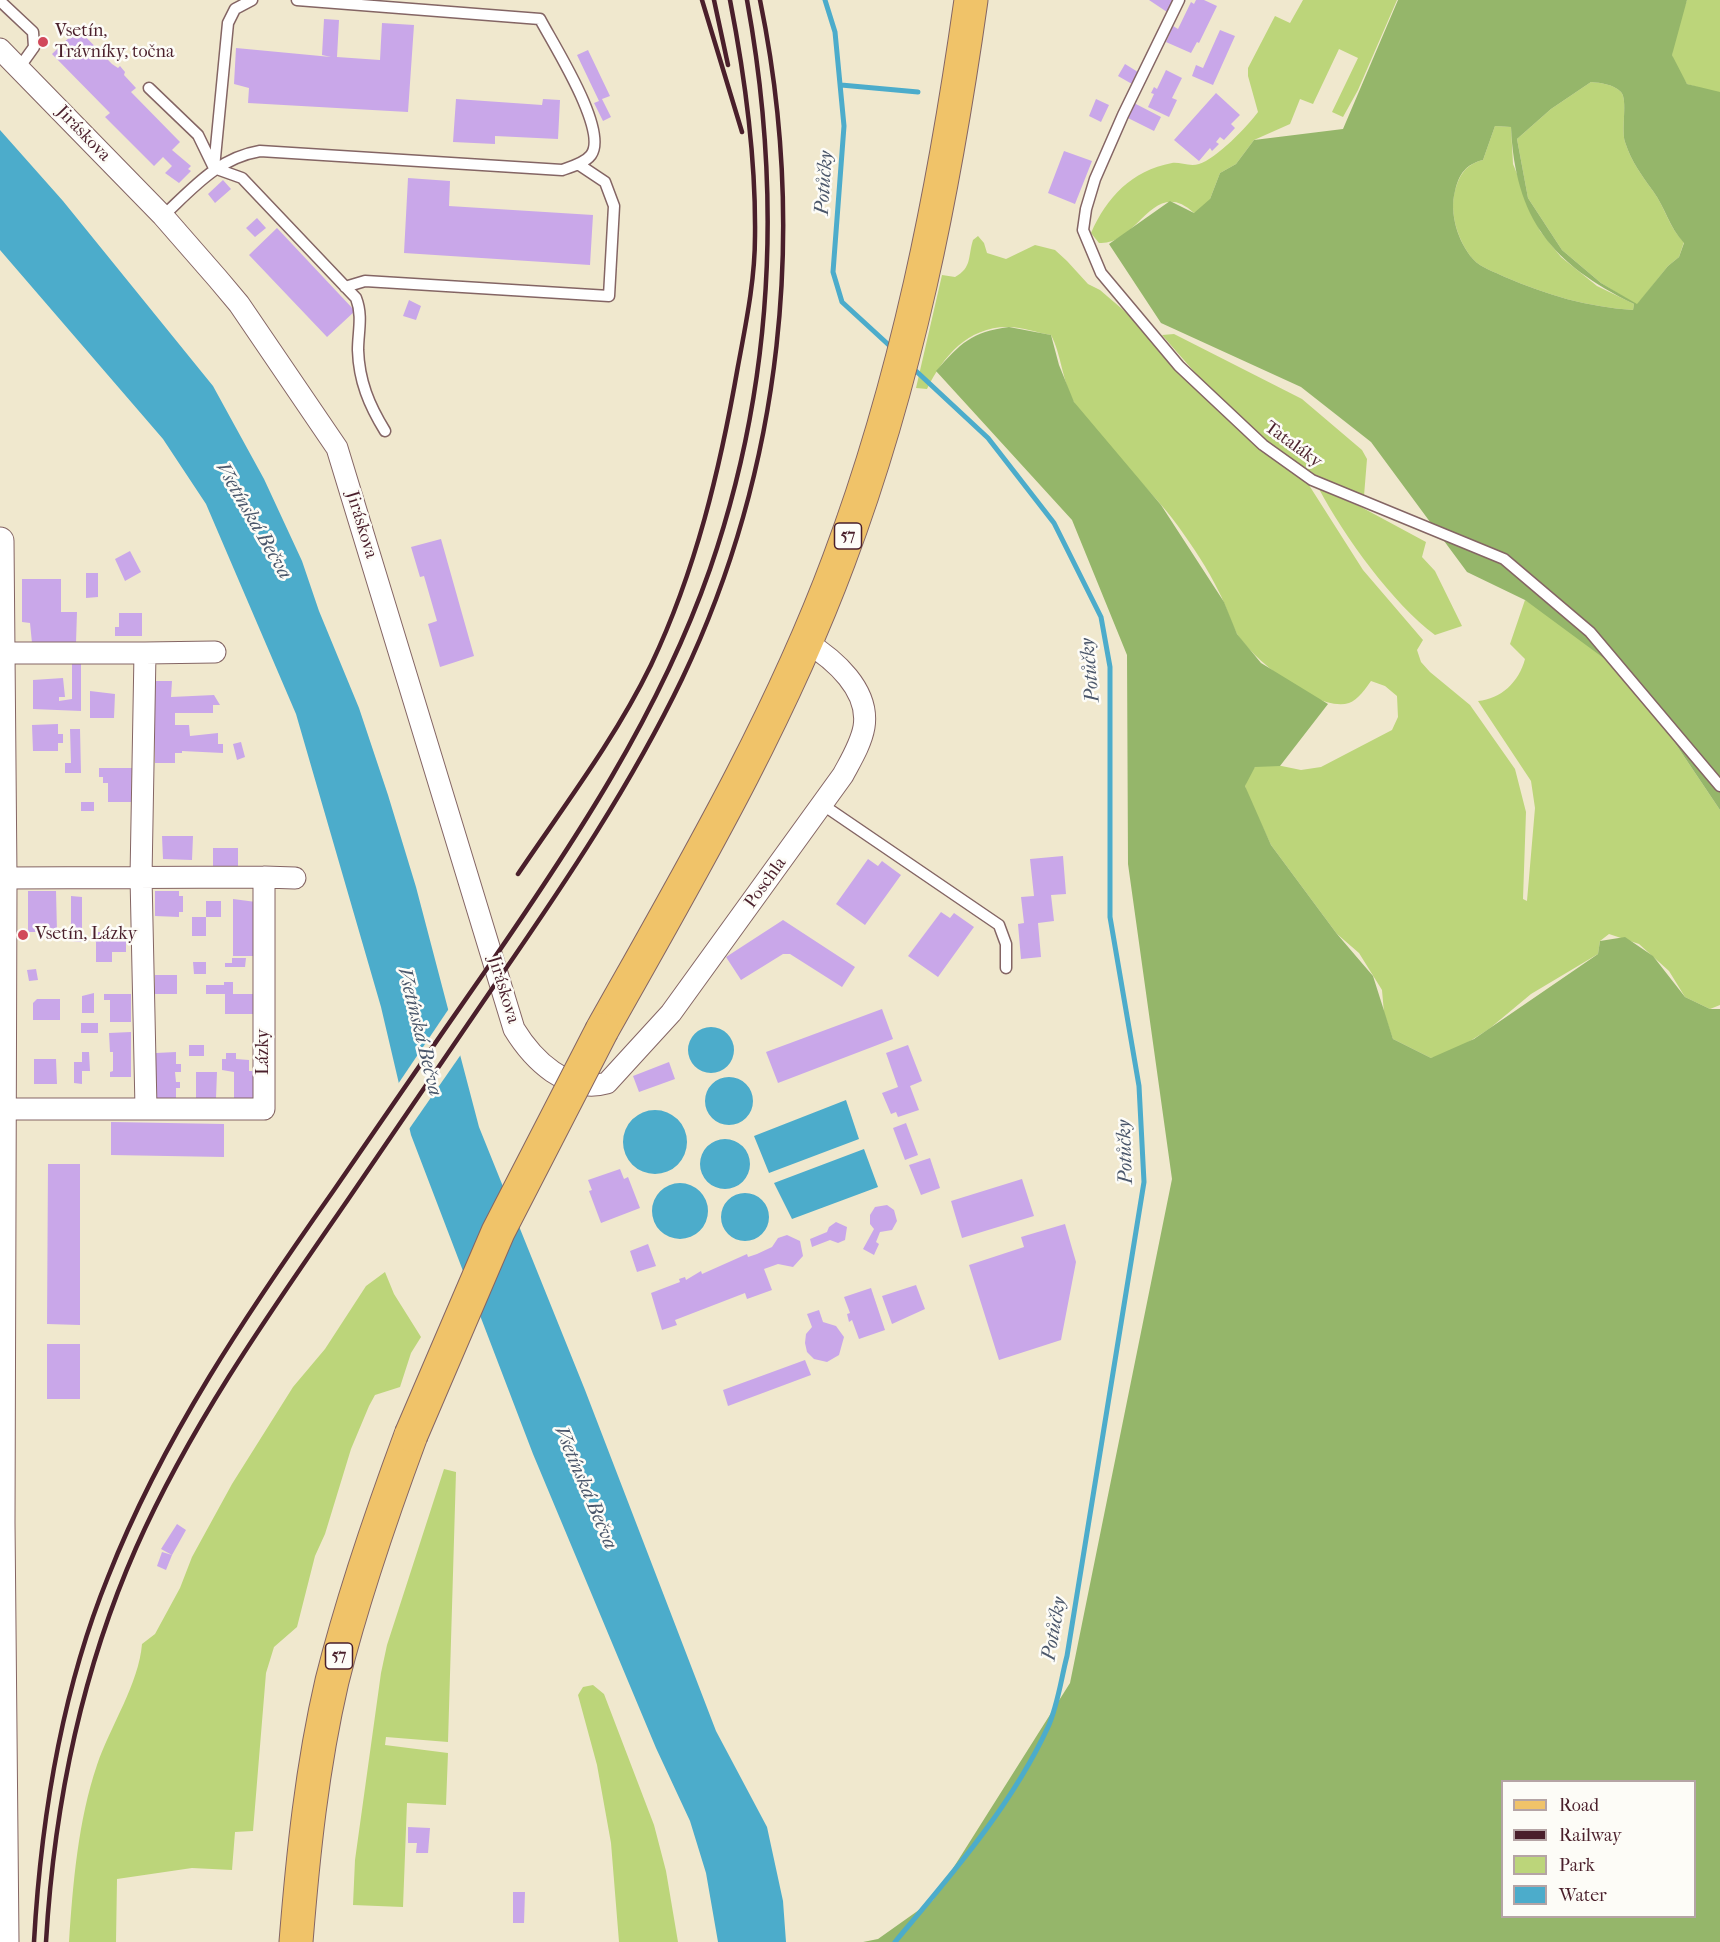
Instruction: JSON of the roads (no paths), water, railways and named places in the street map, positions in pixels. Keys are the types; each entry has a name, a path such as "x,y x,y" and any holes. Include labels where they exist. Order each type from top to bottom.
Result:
{"main road":[{"name":"57","path":"296,1942 309,1810 332,1683 367,1559 411,1435 498,1232 602,1030 757,745 806,642 865,488 900,373 942,185 971,0"}],"street":[{"name":"Jiráskova","path":"0,49 163,216 239,304 337,448 514,1029 534,1058 548,1070 570,1080"},
{"path":"0,541 3,879 0,1522 3,1941"},
{"name":"Poschla","path":"570,1080 597,1086 607,1083 671,1013 823,805 857,750 864,727 864,710 857,692 846,675 826,655 806,642"},
{"path":"2,653 215,652"},
{"path":"145,653 141,877 146,1108"},
{"name":"Lázky","path":"2,1109 264,1109 264,877"},
{"path":"3,879 295,878"}],"lane":[{"path":"214,168 228,23 235,9 252,0"},
{"path":"163,216 214,168 242,154 260,151 562,170 578,164 591,155 596,140 592,120 540,19 297,0"},
{"name":"Tataláky","path":"1179,0 1095,179 1086,209 1083,230 1101,273 1179,366 1263,445 1312,480 1504,559 1590,632 1720,786"},
{"path":"0,1 33,32 34,47 19,68"},
{"path":"148,88 198,135 214,168 242,178 356,298 360,309 358,351 362,386 370,406 385,431"},
{"path":"345,287 365,281 609,296 614,206 605,182 578,164"},
{"path":"823,805 999,925 1006,944 1006,968"}],"water":[{"name":"Vsetínská Bečva","path":"0,130 63,201 213,386 264,479 302,561 319,611 359,708 388,795 416,887 479,1127 585,1390 716,1731 767,1827 783,1901 786,1942 718,1942 706,1873 690,1821 656,1748 533,1454 411,1135 381,1007 296,714 206,504 163,439 0,250"},
{"path":"711,1027 720,1028 727,1034 733,1041 733,1059 727,1066 720,1072 711,1073 702,1072 695,1066 689,1059 688,1050 689,1041 695,1034 702,1028"},
{"path":"729,1077 746,1084 753,1101 746,1118 729,1125 712,1118 705,1101 712,1084"},
{"path":"846,1100 859,1139 769,1173 754,1136"},
{"path":"649,1110 661,1110 678,1119 685,1130 687,1142 685,1154 678,1165 661,1174 649,1174 637,1169 628,1160 623,1148 623,1136 628,1124 637,1115"},
{"path":"725,1139 743,1146 750,1164 743,1182 725,1189 707,1182 700,1164 707,1146"},
{"path":"864,1149 878,1187 792,1219 774,1183"},
{"path":"674,1183 686,1183 696,1187 704,1195 708,1211 704,1227 696,1235 686,1239 674,1239 664,1235 656,1227 652,1217 652,1205 656,1195 664,1187"},
{"path":"745,1193 762,1200 769,1217 762,1234 745,1241 728,1234 721,1217 728,1200"}],"waterway":[{"name":"Potůčky","path":"825,0 835,32 844,126 833,272 842,302 891,347"},
{"path":"841,85 918,92"},
{"name":"Potůčky","path":"895,1942 958,1866 998,1813 1033,1756 1054,1710 1067,1656 1144,1182 1139,1086 1110,917 1110,667 1101,617 1054,523 988,438 916,371"}],"railway":[{"path":"702,0 742,132"},
{"path":"714,0 728,65"},
{"path":"518,874 605,746 651,665 694,556 714,481 747,318 755,252 754,177 745,88 730,0"},
{"path":"34,1942 48,1802 66,1711 78,1665 108,1577 154,1475 181,1425 239,1329 519,923 582,826 612,777 666,676 710,569 731,499 748,429 759,358 766,287 768,216 765,144 758,72 747,0"},
{"path":"46,1942 63,1791 85,1692 117,1595 158,1502 181,1457 261,1327 523,944 596,833 641,757 682,679 716,598 743,516 763,431 777,346 783,260 782,173 774,86 760,0"}],"place":[{"name":"Vsetín, Trávníky, točna","path":"43,42"},
{"name":"Vsetín, Lázky","path":"23,935"}]}
